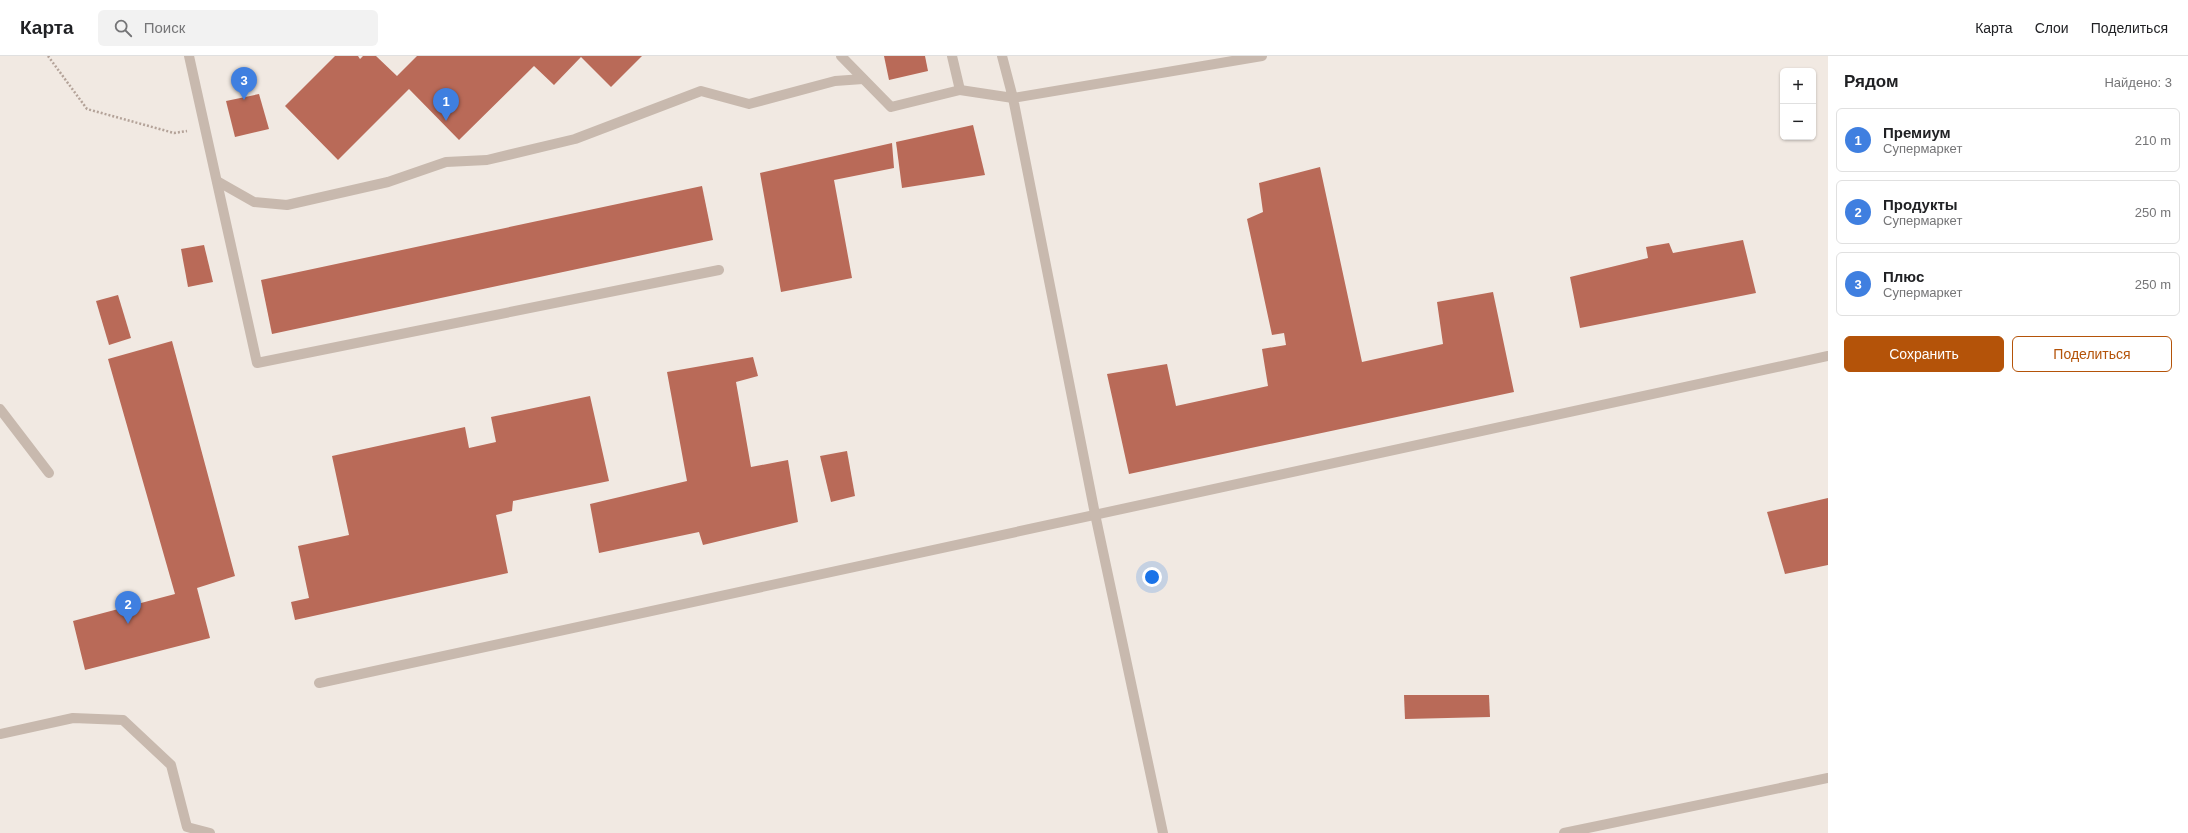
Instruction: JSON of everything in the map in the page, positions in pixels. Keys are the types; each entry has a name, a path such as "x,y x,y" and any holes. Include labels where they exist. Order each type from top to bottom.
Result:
{"street":[{"path":"189,56 257,363 719,270"},
{"path":"841,56 891,107 960,90 1012,98 1262,56"},
{"path":"952,56 960,90"},
{"path":"1002,56 1012,98 1095,514 1163,833"},
{"path":"217,181 254,202 287,205 388,182 446,162 487,160 575,139 701,91 749,104 835,81 863,79"},
{"path":"319,683 1828,356"},
{"path":"0,409 49,473"},
{"path":"0,734 73,718 123,720 171,765 187,830 210,833"},
{"path":"1564,833 1828,778"}],"path":[{"path":"48,56 87,109 174,133 204,128"}],"building":[{"path":"335,56 358,56 360,59 363,56 376,56 397,76 417,56 642,56 611,87 581,57 554,85 534,66 459,140 409,89 338,160 285,106"},
{"path":"884,56 925,56 928,71 889,80"},
{"path":"259,94 269,129 235,137 226,101"},
{"path":"973,125 985,175 902,188 896,142"},
{"path":"892,143 894,168 834,180 852,278 781,292 760,173"},
{"path":"1320,167 1362,362 1443,344 1437,302 1493,292 1514,392 1129,474 1107,374 1167,364 1176,406 1268,386 1262,349 1286,345 1284,333 1272,335 1247,219 1263,212 1259,183"},
{"path":"702,186 713,240 272,334 261,280"},
{"path":"1743,240 1756,293 1580,328 1570,277 1648,258 1646,247 1669,243 1673,253"},
{"path":"204,245 213,282 188,287 181,249"},
{"path":"118,295 131,338 109,345 96,301"},
{"path":"172,341 235,576 197,588 210,638 85,670 73,621 175,594 108,359"},
{"path":"753,357 758,376 736,382 751,467 788,460 798,522 703,545 699,532 599,553 590,504 687,481 667,372"},
{"path":"590,396 609,481 513,501 512,511 496,515 508,573 295,620 291,602 309,598 298,546 349,535 332,456 465,427 469,448 496,442 491,417"},
{"path":"847,451 855,496 831,502 820,456"},
{"path":"1828,498 1828,565 1785,574 1767,512"},
{"path":"1404,695 1489,695 1490,717 1405,719"}],"place":[{"name":"Плюс","path":"244,100"},
{"name":"Премиум","path":"446,121"},
{"name":"Продукты","path":"128,624"}]}
